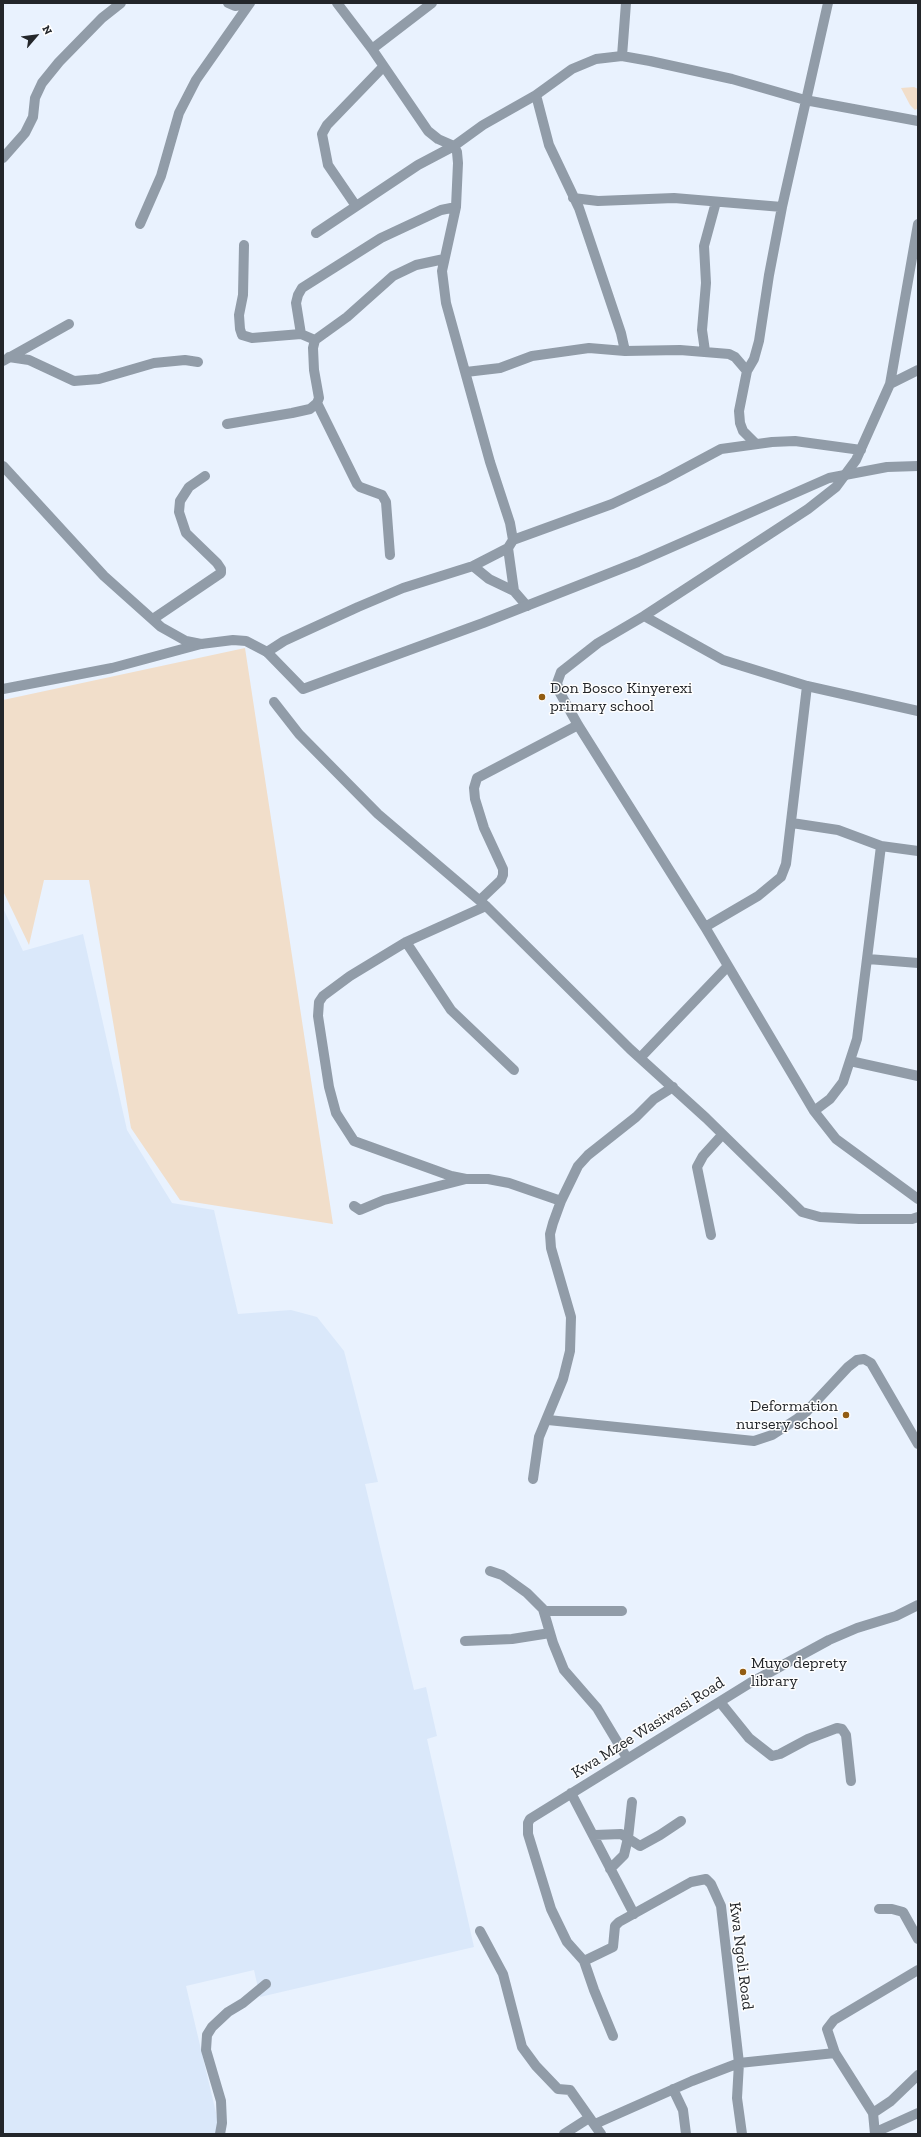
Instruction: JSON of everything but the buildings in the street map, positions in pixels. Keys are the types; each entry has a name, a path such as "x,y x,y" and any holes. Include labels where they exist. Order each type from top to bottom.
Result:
{"street":[{"path":"3,158 25,133 33,117 35,98 42,83 59,62 97,23 121,3"},
{"path":"228,3 235,6 250,3"},
{"path":"140,224 161,176 173,132 189,93 196,80 250,3"},
{"path":"337,3 372,49 428,131 438,139 454,146"},
{"path":"372,49 432,3"},
{"path":"622,56 626,3"},
{"path":"756,444 743,431 740,423 739,411 747,371 754,359 759,341 782,207 828,3"},
{"path":"316,233 430,158 454,146 483,125 536,94 572,69 596,59 622,56 650,60 732,78 805,100 918,121"},
{"path":"356,206 328,165 322,134 327,125 384,67"},
{"path":"536,94 549,145 579,208 622,333 625,351"},
{"path":"454,146 458,162 456,207 442,271 446,303 490,462 508,517 514,591"},
{"path":"573,198 598,201 674,198 782,207"},
{"path":"704,351 702,330 706,283 704,246 716,202"},
{"path":"302,334 296,303 298,295 310,282 401,228 441,210 456,207"},
{"path":"918,224 890,384 861,450 836,487 808,509 644,616 598,643 561,672 557,683 558,688 578,725 705,927 814,1111 836,1139 918,1199"},
{"path":"244,245 243,295 239,315 242,335 252,338 302,334 315,340"},
{"path":"227,424 310,409 317,403 319,398 313,348 315,340 347,317 393,276 416,265 444,258"},
{"path":"6,359 69,324"},
{"path":"466,372 500,368 532,356 588,348 625,351 704,351 729,354 735,357 747,371"},
{"path":"6,359 29,360 74,381 99,379 154,363 185,360 198,362"},
{"path":"890,384 918,370"},
{"path":"317,403 357,484 360,487 382,495 386,502 390,555"},
{"path":"268,652 284,641 358,606 403,588 473,566 510,544 612,504 663,480 721,449 795,440 861,450"},
{"path":"3,466 104,576 153,619 174,635 186,641 201,644"},
{"path":"3,688 112,668 201,644 246,640 268,652 300,687 306,689 527,606 638,562 815,484 846,474 887,467 918,466"},
{"path":"153,619 221,573 221,569 217,564 186,533 180,517 180,501 189,487 205,476"},
{"path":"473,566 489,579 514,591 527,606"},
{"path":"644,616 723,660 807,686 918,711"},
{"path":"705,927 758,896 781,877 786,864 792,823 807,686"},
{"path":"274,702 300,734 378,814 483,903 640,1058 802,1212 820,1217 859,1220 912,1219 918,1217"},
{"path":"466,1179 353,1140 336,1113 328,1087 318,1016 320,999 329,989 406,942 483,903 501,880 503,869 484,828 475,799 474,788 477,778 578,725"},
{"path":"792,823 838,830 881,846 918,850"},
{"path":"814,1111 830,1099 843,1082 857,1039 881,846"},
{"path":"406,942 451,1010 514,1070"},
{"path":"868,958 918,963"},
{"path":"640,1058 728,966"},
{"path":"850,1061 918,1076"},
{"path":"534,1479 539,1437 548,1420 568,1366 570,1350 571,1317 550,1240 553,1223 561,1201 578,1166 588,1155 636,1117 654,1100 672,1087"},
{"path":"710,1235 697,1167 700,1159 722,1135"},
{"path":"354,1206 360,1210 384,1200 466,1179 488,1179 509,1183 561,1201"},
{"path":"548,1420 754,1441 772,1435 797,1419 806,1412 848,1367 857,1360 864,1359 871,1363 918,1444"},
{"path":"490,1570 502,1575 527,1593 545,1611 550,1633 564,1670 597,1708 627,1758"},
{"name":"Kwa Mzee Wasiwasi Road","path":"584,1961 568,1942 551,1909 528,1834 528,1823 530,1819 627,1758 669,1735 750,1683 829,1640 857,1628 896,1616 918,1605"},
{"path":"545,1611 622,1611"},
{"path":"465,1641 512,1638 550,1633"},
{"path":"720,1702 749,1738 772,1756 780,1754 808,1739 838,1728 842,1729 846,1735 851,1782"},
{"path":"571,1793 595,1835 610,1869 634,1914"},
{"path":"610,1869 624,1855 628,1838 632,1802"},
{"path":"595,1835 617,1834 628,1838 637,1845 642,1845 681,1821"},
{"name":"Kwa Ngoli Road","path":"584,1961 613,1947 615,1926 691,1882 702,1878 711,1884 721,1906 739,2063"},
{"path":"879,1909 892,1909 903,1912 918,1939"},
{"path":"480,1931 503,1974 522,2047 536,2066 558,2089 570,2090 601,2134"},
{"path":"584,1961 613,2036"},
{"path":"918,1970 831,2022 827,2032 835,2053 873,2113 876,2133 918,2113"},
{"path":"220,2134 222,2123 221,2101 206,2050 207,2036 212,2027 228,2012 244,2003 266,1984"},
{"path":"564,2134 592,2121 739,2063 835,2053"},
{"path":"739,2063 737,2098 742,2134"},
{"path":"873,2113 891,2101 918,2075"},
{"path":"673,2090 682,2110 686,2134"}],"shaded area":[{"path":"914,87 918,89 918,108 915,110 910,105 901,88"},
{"path":"245,648 333,1224 180,1200 131,1128 89,880 44,880 29,945 3,891 3,700"},
{"path":"3,908 23,951 83,934 127,1130 172,1203 214,1210 238,1314 291,1310 317,1317 344,1351 378,1482 365,1484 414,1690 426,1687 437,1736 427,1739 474,1947 260,1997 254,1970 186,1986 221,2134 3,2134"}],"place":[{"name":"Don Bosco Kinyerexi primary school","path":"542,697"},
{"name":"Deformation nursery school","path":"846,1415"},
{"name":"Muyo deprety library","path":"743,1672"}]}
